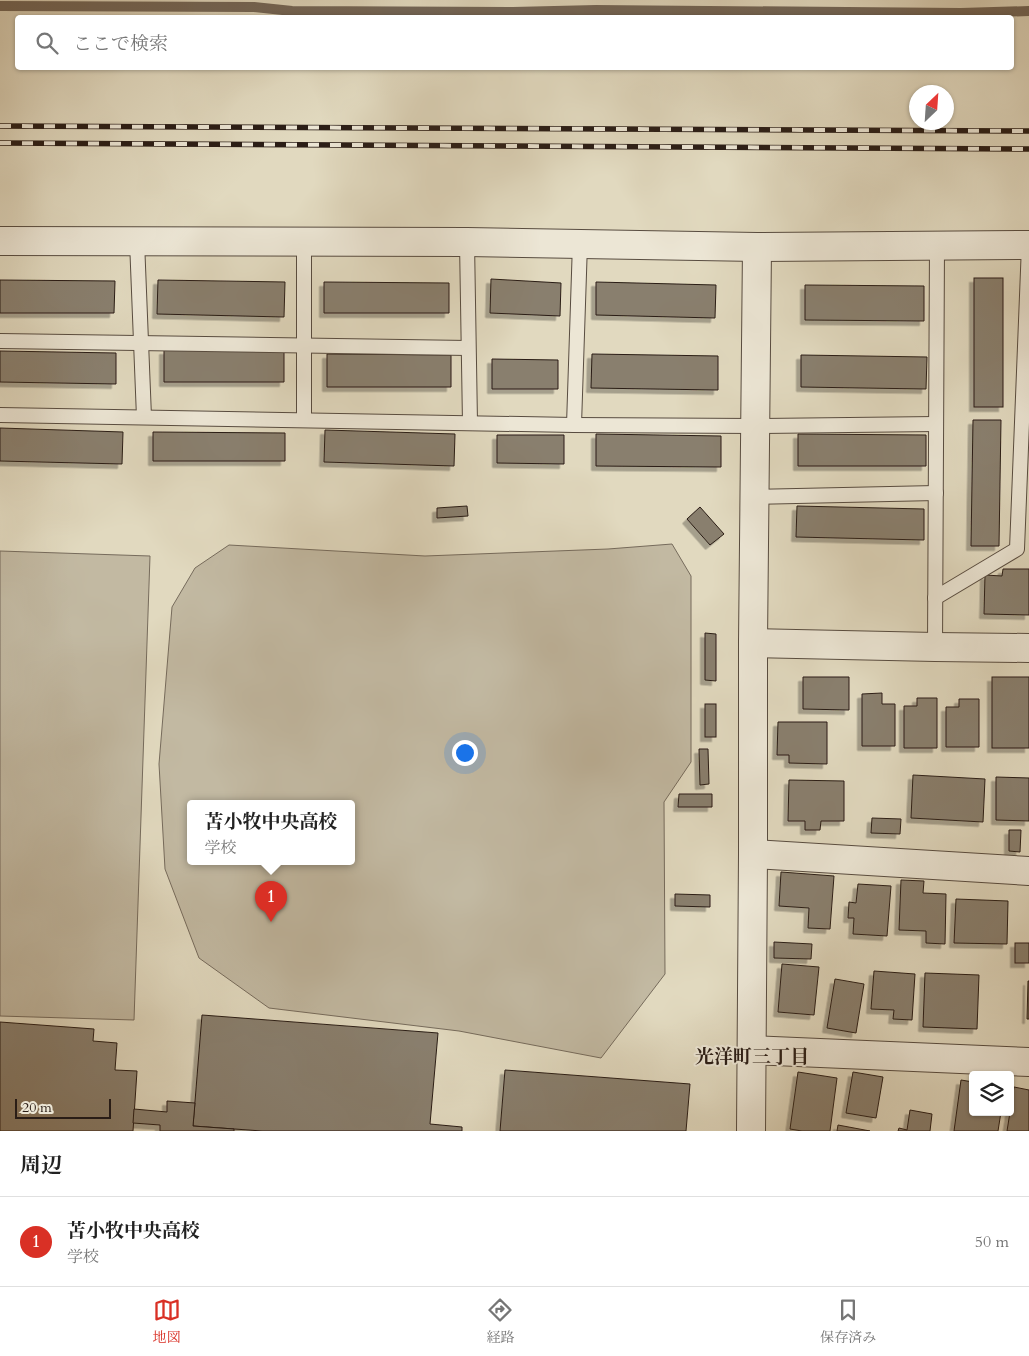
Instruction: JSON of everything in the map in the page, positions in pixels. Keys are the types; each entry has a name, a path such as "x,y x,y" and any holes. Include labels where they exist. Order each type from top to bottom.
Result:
{"street":[{"path":"0,241 467,242 757,247 1029,245"},
{"path":"750,1131 754,854 752,643 757,247"},
{"path":"752,643 1029,648"},
{"path":"754,854 1029,871"},
{"path":"752,1050 1029,1062"}],"lane":[{"path":"137,240 144,417"},
{"path":"304,241 304,420"},
{"path":"467,242 470,423"},
{"path":"574,425 580,243"},
{"path":"935,598 1023,546 1029,245"},
{"path":"935,647 937,246"},
{"path":"0,341 468,348"},
{"path":"0,415 574,425 936,424"},
{"path":"754,497 936,492"}],"shaded area":[{"path":"672,544 691,576 691,762 664,802 665,974 601,1058 459,1031 269,1008 199,958 165,869 159,764 172,607 195,568 229,545 425,556 608,549"},
{"path":"0,551 150,556 134,1020 0,1016"}],"building":[{"path":"974,278 1003,278 1003,407 974,407"},
{"path":"491,279 561,283 560,316 490,313"},
{"path":"0,280 115,281 114,313 0,313"},
{"path":"158,280 285,282 284,317 157,314"},
{"path":"324,282 449,283 449,313 324,313"},
{"path":"596,282 716,285 715,318 596,315"},
{"path":"805,285 924,286 924,321 805,320"},
{"path":"164,350 284,351 284,382 164,382"},
{"path":"0,351 116,353 116,384 0,382"},
{"path":"327,354 451,355 451,387 327,387"},
{"path":"592,354 718,356 718,390 591,388"},
{"path":"801,355 927,357 926,389 801,387"},
{"path":"492,359 558,360 558,389 492,389"},
{"path":"973,420 1001,420 999,546 971,546"},
{"path":"0,428 123,432 122,464 0,461"},
{"path":"325,430 455,434 454,466 324,462"},
{"path":"153,432 285,433 285,461 153,461"},
{"path":"596,434 721,436 721,467 596,466"},
{"path":"798,434 926,435 926,466 798,466"},
{"path":"497,435 564,435 564,464 497,463"},
{"path":"467,506 468,516 437,518 437,508"},
{"path":"797,506 924,509 924,540 796,537"},
{"path":"700,507 724,534 710,545 687,519"},
{"path":"1003,569 1029,569 1029,615 984,614 985,575 1002,576"},
{"path":"705,633 716,634 716,681 705,680"},
{"path":"803,677 849,677 849,710 803,709"},
{"path":"992,677 1029,677 1029,748 992,748"},
{"path":"882,693 882,704 895,704 895,746 862,746 862,694"},
{"path":"917,698 937,698 937,748 904,748 904,706 917,706"},
{"path":"959,699 979,699 979,747 946,747 946,707 959,707"},
{"path":"705,704 716,704 716,737 705,737"},
{"path":"778,722 827,722 827,764 789,763 789,755 777,755"},
{"path":"699,749 708,749 709,784 700,785"},
{"path":"913,775 985,779 983,822 911,818"},
{"path":"996,777 1029,778 1029,821 996,820"},
{"path":"789,780 844,781 844,821 821,821 820,830 805,830 805,821 788,821"},
{"path":"679,794 712,794 712,807 678,807"},
{"path":"872,818 901,819 900,834 871,833"},
{"path":"1009,830 1021,830 1020,852 1009,851"},
{"path":"781,872 834,876 830,929 808,928 809,908 779,906"},
{"path":"901,880 924,881 923,893 946,894 945,944 926,943 926,931 899,930"},
{"path":"858,884 891,886 887,936 853,934 854,918 848,918 849,902 856,903"},
{"path":"675,894 710,895 710,907 675,906"},
{"path":"956,899 1008,901 1007,944 954,943"},
{"path":"774,942 812,944 811,959 774,958"},
{"path":"1015,943 1029,943 1029,963 1015,963"},
{"path":"782,964 819,967 814,1015 778,1012"},
{"path":"874,971 915,974 912,1020 893,1019 894,1010 871,1009"},
{"path":"925,973 979,975 977,1029 923,1027"},
{"path":"835,979 864,984 856,1033 827,1028"},
{"path":"1028,981 1029,1019 1027,1019"},
{"path":"202,1015 438,1033 430,1124 462,1127 462,1131 262,1131 193,1126"},
{"path":"0,1022 94,1029 93,1041 117,1043 115,1070 137,1071 133,1131 0,1131"},
{"path":"505,1070 690,1084 686,1131 500,1131"},
{"path":"798,1072 837,1078 830,1131 790,1129"},
{"path":"853,1072 883,1077 876,1118 846,1113"},
{"path":"961,1080 969,1081 969,1116 1000,1116 998,1131 954,1131"},
{"path":"1014,1087 1029,1090 1029,1131 1007,1131 1009,1116 1014,1116"},
{"path":"167,1101 195,1103 193,1126 234,1129 234,1131 160,1131 160,1125 133,1123 134,1109 167,1112"},
{"path":"910,1110 932,1114 930,1131 898,1131 899,1128 907,1130"},
{"path":"838,1125 870,1131 837,1131"}],"waterway":[{"path":"0,6 254,7 292,11 513,12 596,10 961,13 1029,11"}],"railway":[{"path":"0,126 1029,131"},
{"path":"0,143 1029,149"}],"place":[{"name":"苫小牧中央高校","path":"271,922"}],"district":[{"name":"光洋町三丁目","path":"752,1056"}]}
